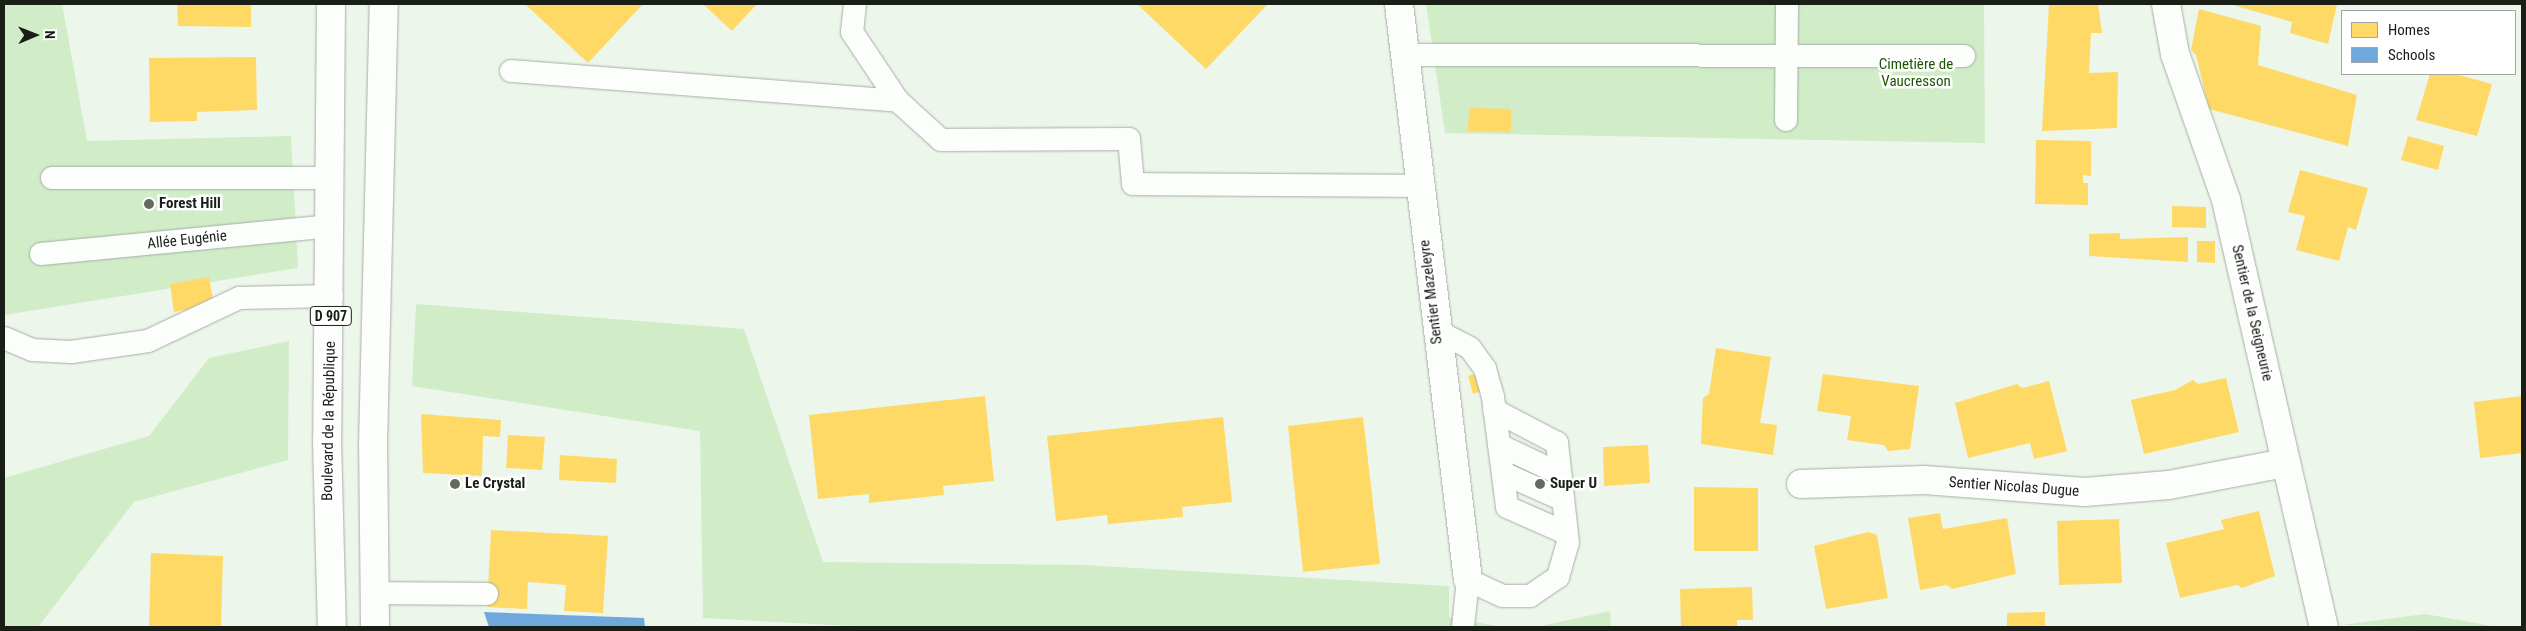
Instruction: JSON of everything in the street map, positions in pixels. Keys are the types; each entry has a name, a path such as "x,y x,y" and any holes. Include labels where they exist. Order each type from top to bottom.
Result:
{"street":[{"name":"Boulevard de la République","path":"332,4 332,296 327,442 332,627"},
{"path":"375,627 373,444 384,4"},
{"name":"Sentier Mazeleyre","path":"1399,4 1435,330 1468,580"},
{"name":"Sentier de la Seigneurie","path":"2166,4 2175,54 2226,200 2285,464 2324,627"},
{"name":"Sentier Nicolas Dugue","path":"1800,484 1924,480 2085,492 2169,484 2285,464"}],"lane":[{"path":"854,4 852,32 898,101 941,140 1129,139 1132,184 1419,186"},
{"path":"1786,120 1787,4"},
{"path":"1405,56 1787,54 1964,56"},
{"path":"511,71 898,101"},
{"path":"52,178 332,178"},
{"name":"Allée Eugénie","path":"41,254 332,226"},
{"path":"4,338 32,350 71,352 148,341 238,298 332,296"},
{"path":"1435,330 1457,339 1479,357 1494,410 1507,507 1566,533"},
{"path":"1463,627 1468,580 1503,596 1530,596 1558,577 1566,533 1557,443 1494,410"},
{"path":"1499,445 1560,474"},
{"path":"1503,473 1563,500"},
{"path":"375,593 487,594"}],"green space":[{"name":"Forest Hill","path":"4,4 62,4 87,141 291,136 298,268 4,315"},
{"name":"Cimetière de Vaucresson","path":"1426,4 1984,4 1985,143 1445,133"},
{"path":"416,304 744,329 823,562 1083,565 1449,586 1449,617 1502,627 871,627 703,618 700,431 412,386"},
{"path":"289,341 288,460 134,502 38,627 4,627 4,478 149,436 209,358"},
{"path":"1610,611 1611,627 1536,627"},
{"path":"2425,614 2498,627 2342,625"}],"building: Homes":[{"path":"177,4 251,4 251,27 178,26"},
{"path":"525,4 643,4 588,63"},
{"path":"703,4 757,4 732,31"},
{"path":"1137,4 1268,4 1206,69"},
{"path":"2049,4 2098,4 2102,33 2091,33 2089,73 2118,72 2117,128 2042,131"},
{"path":"2229,4 2337,4 2328,44 2290,33 2292,22"},
{"path":"2199,9 2261,26 2258,65 2357,95 2348,146 2209,109 2196,55 2191,50"},
{"path":"256,57 257,110 197,112 197,121 150,122 149,58"},
{"path":"2430,75 2459,75 2492,84 2477,136 2416,120"},
{"path":"1469,108 1511,109 1511,132 1468,131"},
{"path":"2408,136 2444,146 2438,170 2401,160"},
{"path":"2036,140 2091,141 2091,176 2083,175 2083,183 2088,183 2088,205 2035,204"},
{"path":"2300,170 2368,188 2356,230 2348,227 2339,261 2296,250 2305,216 2288,212"},
{"path":"2172,206 2206,207 2206,228 2172,227"},
{"path":"2120,233 2120,239 2188,237 2188,262 2089,256 2089,234"},
{"path":"2197,241 2215,241 2215,263 2197,262"},
{"path":"209,277 214,305 174,312 170,284"},
{"path":"1716,348 1771,357 1760,423 1777,425 1773,455 1701,444 1703,398 1709,394"},
{"path":"1480,373 1485,390 1473,394 1468,376"},
{"path":"1823,374 1919,386 1910,449 1888,451 1884,445 1847,440 1851,416 1817,411"},
{"path":"2226,378 2239,432 2144,454 2131,400 2175,390 2193,380 2198,384"},
{"path":"2049,381 2067,451 2034,459 2030,443 1968,458 1955,403 2017,384 2022,388"},
{"path":"985,396 994,481 943,486 944,495 869,503 869,494 818,499 809,415"},
{"path":"2522,396 2522,453 2480,458 2474,402"},
{"path":"421,414 501,420 500,437 483,436 482,476 423,473"},
{"path":"1223,417 1232,502 1182,507 1183,517 1108,524 1107,515 1056,521 1047,436"},
{"path":"1363,417 1380,564 1303,572 1288,426"},
{"path":"508,435 545,437 542,470 506,468"},
{"path":"1648,445 1650,483 1604,486 1603,447"},
{"path":"560,455 617,459 616,483 559,480"},
{"path":"1694,487 1758,488 1758,551 1694,551"},
{"path":"2259,511 2275,576 2242,588 2237,585 2180,598 2166,543 2224,529 2221,520"},
{"path":"1940,513 1943,529 2007,518 2016,574 1952,589 1947,585 1920,590 1908,518"},
{"path":"2119,519 2122,583 2059,585 2057,521"},
{"path":"491,530 608,536 603,613 564,611 566,585 528,582 527,609 487,607"},
{"path":"1868,532 1877,535 1888,598 1826,609 1814,546"},
{"path":"151,553 223,556 221,627 149,627"},
{"path":"1752,587 1753,620 1737,620 1737,627 1681,627 1680,589"},
{"path":"2045,612 2045,627 2007,627 2007,613"}],"building: Schools":[{"path":"484,612 644,618 645,627 489,627"}],"place":[{"name":"Forest Hill","path":"149,204"},
{"name":"Le Crystal","path":"455,484"},
{"name":"Super U","path":"1540,484"}]}
